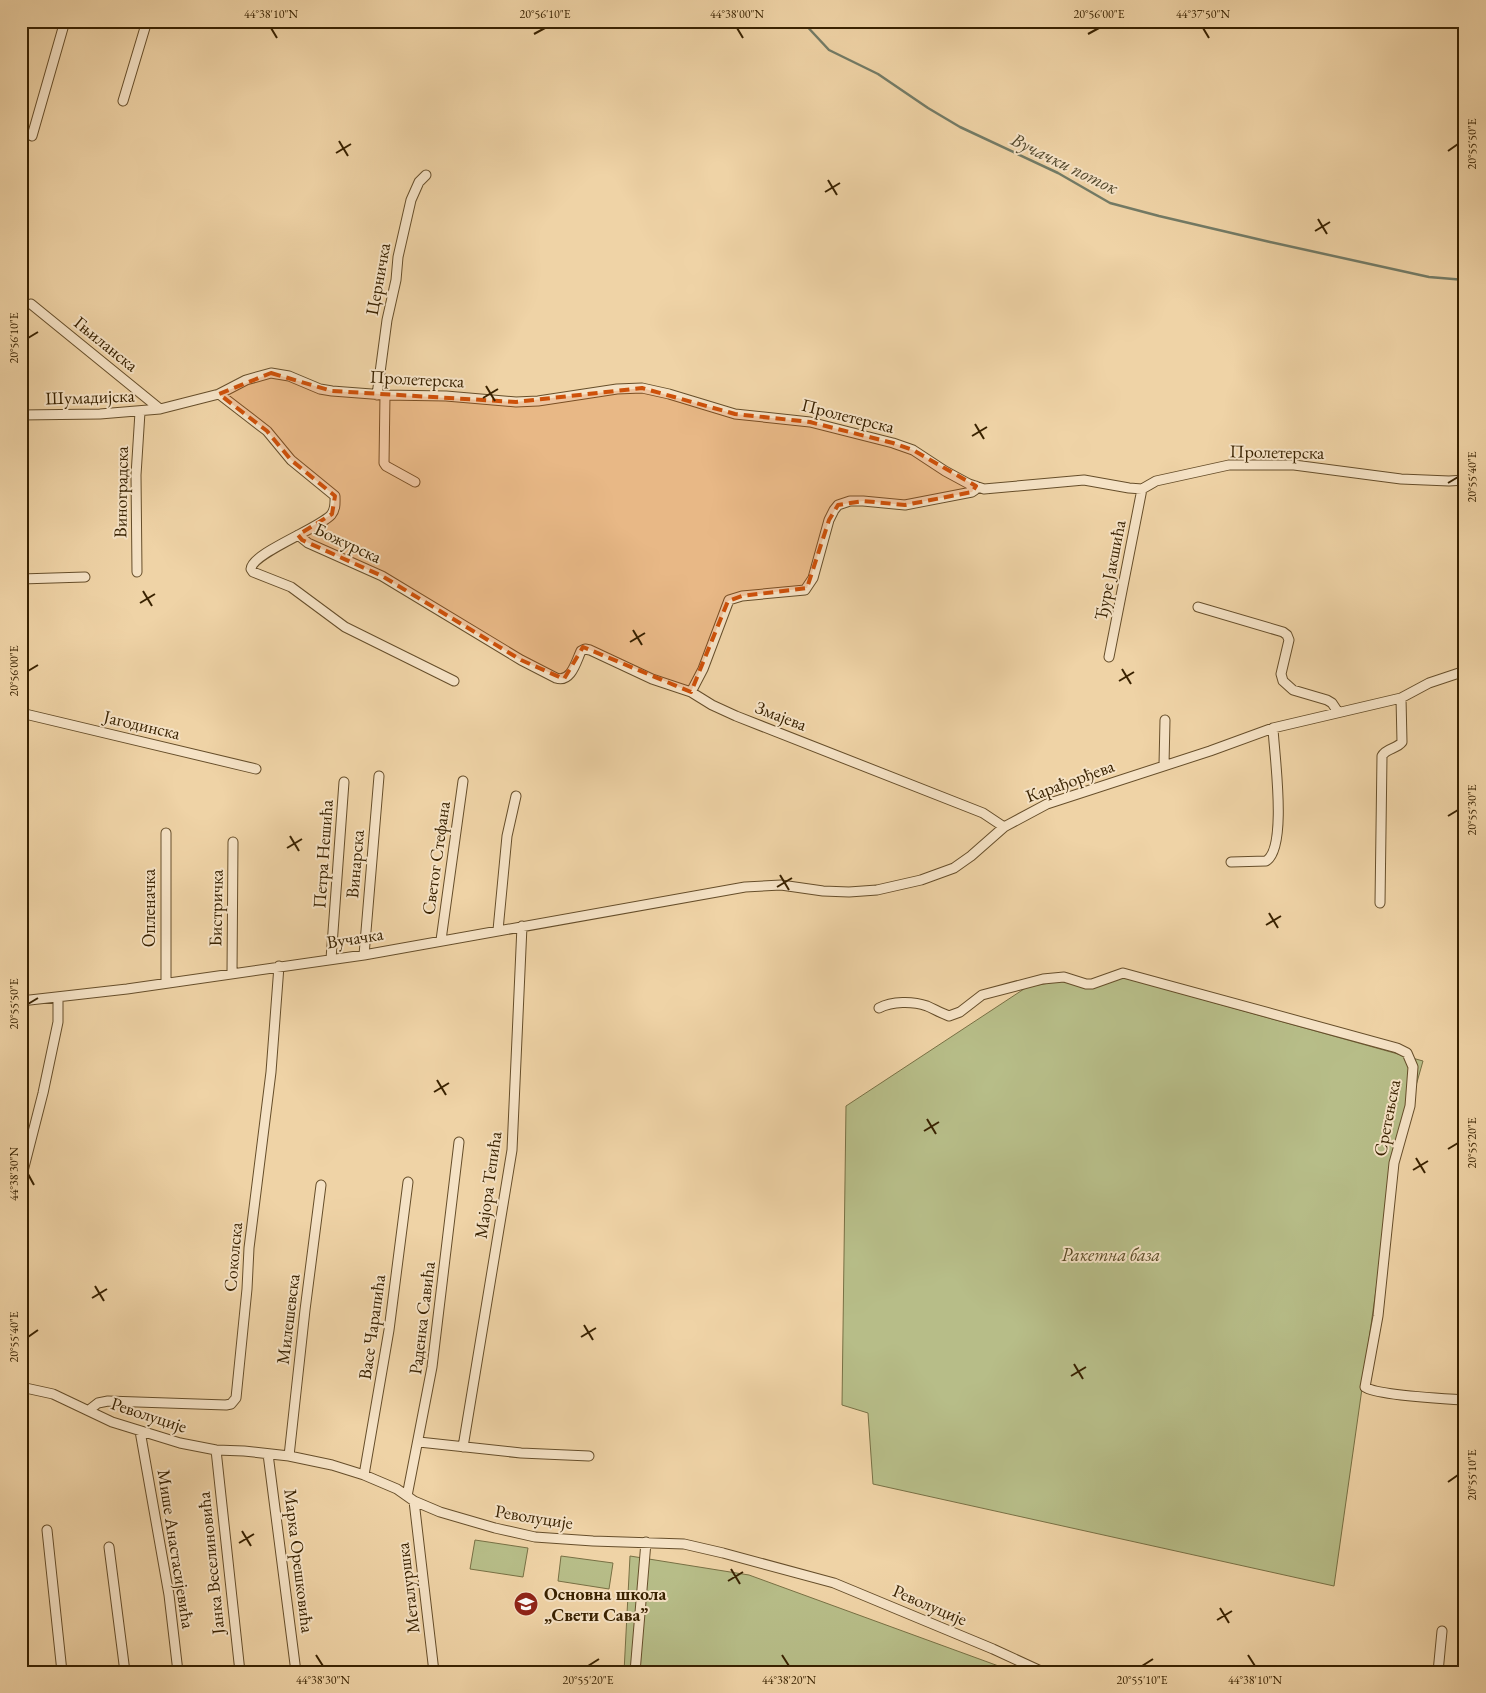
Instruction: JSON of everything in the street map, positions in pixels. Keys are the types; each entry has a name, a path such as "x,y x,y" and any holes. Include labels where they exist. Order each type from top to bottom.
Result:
{"street":[{"path":"32,136 65,21"},
{"path":"124,101 147,21"},
{"name":"Церничка","path":"415,482 386,466 384,463 381,395 387,320 396,280 398,256 411,200 419,182 426,175"},
{"name":"Гњиланска","path":"31,304 160,409"},
{"name":"Пролетерска","path":"160,409 219,394 246,380 271,373 289,376 320,388 381,395 446,396 516,402 538,401 617,389 642,388 735,414 810,422 893,443 914,450 945,471 976,486 992,489 1031,483 1084,480 1142,489 1156,481 1229,465 1294,465 1401,479 1465,480"},
{"path":"219,394 267,431 290,460 335,496 336,506 332,514 298,536"},
{"name":"Шумадијска","path":"21,415 100,414 160,409"},
{"name":"Виноградска","path":"137,572 136,475 140,412"},
{"path":"691,692 703,669 729,600 742,596 805,590 813,578 829,520 838,505 850,501 905,504 972,492 976,486"},
{"name":"Ђуре Јакшића","path":"1110,658 1142,489"},
{"name":"Божурска","path":"454,681 345,627 291,587 253,572 250,566 262,555 298,536 308,543 382,576 521,660 561,680"},
{"path":"21,579 85,577"},
{"path":"1198,607 1283,632 1289,640 1281,674 1283,681 1293,690 1327,700 1332,703 1338,712"},
{"name":"Змајева","path":"561,680 569,675 581,651 585,650 664,684 691,692 712,705 736,716 978,811 993,818 1004,827"},
{"name":"Карађорђева","path":"692,896 763,885 849,892 877,890 907,884 954,868 971,856 1004,827 1047,804 1210,751 1273,728 1401,698 1429,683 1465,671"},
{"path":"1380,902 1382,756 1386,751 1398,747 1402,742 1401,698"},
{"name":"Јагодинска","path":"21,713 256,769"},
{"path":"1164,765 1165,720"},
{"path":"1231,862 1266,861 1273,853 1279,815 1273,728"},
{"name":"Винарска","path":"364,955 378,776"},
{"name":"Светог Стефана","path":"441,940 462,781"},
{"name":"Петра Нешића","path":"331,959 344,782"},
{"path":"498,930 507,836 516,796"},
{"name":"Опленачка","path":"166,833 166,983"},
{"name":"Бистричка","path":"232,973 233,842"},
{"name":"Вучачка","path":"21,1001 58,998 364,955 692,896"},
{"name":"Мајора Тепића","path":"463,1447 512,1150 522,926"},
{"name":"Соколска","path":"89,1410 98,1403 108,1401 226,1405 231,1404 236,1398 248,1289 249,1248 271,1072 279,966"},
{"name":"Сретењска","path":"879,1008 889,1004 915,1003 925,1005 949,1016 960,1012 982,995 1043,979 1064,977 1092,984 1123,973 1202,993 1261,1012 1396,1048 1407,1053 1413,1067 1410,1106 1394,1163 1378,1316 1365,1384 1367,1389 1374,1391 1465,1400"},
{"path":"21,1178 43,1093 58,1022 58,998"},
{"name":"Раденка Савића","path":"411,1499 432,1368 459,1142"},
{"name":"Васе Чарапића","path":"364,1475 389,1330 408,1182"},
{"name":"Милешевска","path":"289,1456 321,1185"},
{"name":"Револуције","path":"21,1387 53,1394 112,1422 180,1443 216,1450 289,1456 364,1475 397,1489 411,1499 440,1512 535,1537 684,1544 723,1553 834,1584 993,1649 1044,1672"},
{"name":"Мише Анастасијевића","path":"140,1431 169,1595 178,1672"},
{"path":"419,1442 520,1453 589,1456"},
{"name":"Јанка Веселиновића","path":"216,1450 240,1672"},
{"name":"Марка Орешковића","path":"268,1454 296,1672"},
{"name":"Металуршка","path":"411,1499 434,1672"},
{"path":"47,1530 62,1672"},
{"path":"635,1672 646,1542"},
{"path":"109,1547 125,1672"},
{"path":"1438,1672 1442,1631"}],"highlighted area":[{"path":"271,373 332,391 516,402 642,388 735,414 810,422 893,443 913,450 976,486 972,492 905,505 863,501 838,505 829,520 807,588 742,596 728,601 691,692 583,647 564,679 521,660 382,576 302,540 298,535 332,514 335,496 291,460 267,431 219,394"}],"green space":[{"name":"Ракетна база","path":"1122,977 1423,1061 1394,1163 1334,1586 873,1484 868,1413 842,1405 846,1106 1027,987 1060,981 1091,988"},
{"path":"475,1540 528,1548 523,1577 470,1569"},
{"path":"561,1556 613,1563 609,1589 558,1581"},
{"path":"630,1556 749,1575 1015,1672 624,1672"}],"waterway":[{"name":"Вучачки поток","path":"802,21 829,50 878,74 960,127 1058,173 1110,203 1270,242 1429,277 1465,280"}],"place":[{"name":"Основна школа „Свети Сава”","path":"526,1604"}]}
